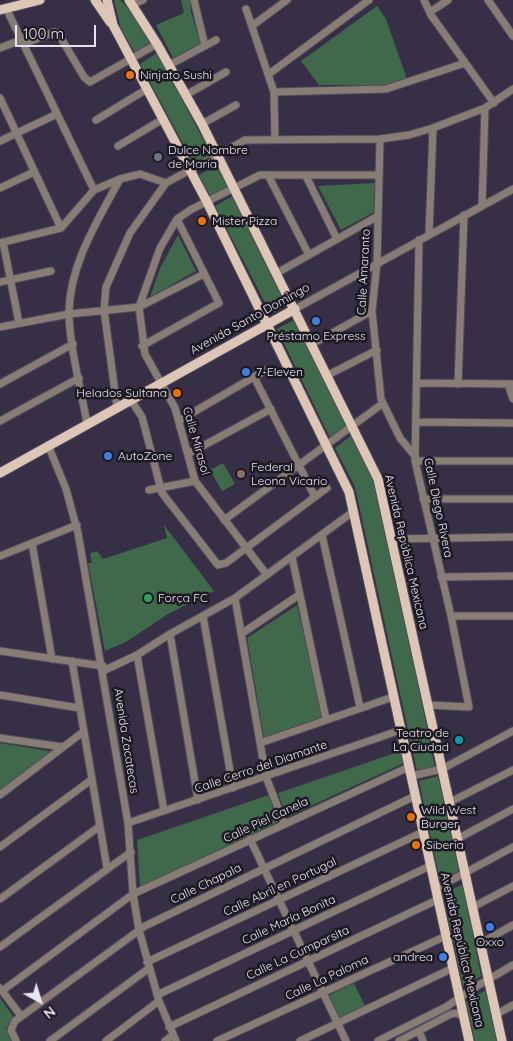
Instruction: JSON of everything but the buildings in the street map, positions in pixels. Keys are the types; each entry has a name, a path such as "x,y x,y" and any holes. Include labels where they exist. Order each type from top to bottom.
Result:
{"main road":[{"path":"3,9 40,0"},
{"path":"95,0 114,25"},
{"name":"Avenida República Mexicana","path":"107,0 114,25 130,59 207,202 347,487 354,511 434,889 469,1041"},
{"name":"Avenida República Mexicana","path":"131,1 158,44 202,124 378,479 459,838 502,1041"},
{"name":"Avenida Santo Domingo","path":"0,473 295,309"}],"street":[{"path":"131,1 143,0"},
{"path":"194,0 204,46"},
{"path":"252,26 287,0"},
{"path":"269,74 369,0"},
{"path":"424,0 430,12 494,103"},
{"path":"430,12 448,0"},
{"path":"488,0 513,36"},
{"path":"3,9 22,42 94,190"},
{"path":"246,9 274,92 275,140"},
{"path":"0,48 54,32 58,33 84,77 90,82 158,44"},
{"path":"169,65 216,40"},
{"path":"274,92 386,89 465,62"},
{"path":"186,96 226,72"},
{"path":"117,407 104,310 106,287 127,238 166,183 246,140 380,139 433,128 486,108 513,88"},
{"path":"96,120 147,89"},
{"path":"0,98 60,228"},
{"path":"202,124 236,105"},
{"path":"482,206 486,108"},
{"path":"0,141 57,114"},
{"path":"118,146 163,119"},
{"path":"430,234 433,128"},
{"name":"Calle Amaranto","path":"380,139 377,263 372,311 382,404 400,438 415,459"},
{"path":"0,188 34,172"},
{"path":"19,323 1,242 60,228 94,190 120,179 140,174 166,183"},
{"path":"268,175 308,253"},
{"path":"142,346 219,303 177,219 234,186 256,176 379,175"},
{"path":"306,176 336,237"},
{"path":"87,424 73,344 70,314 72,286 93,228 120,179"},
{"name":"Avenida Santo Domingo","path":"295,309 513,189"},
{"path":"276,273 336,237 378,216"},
{"path":"458,384 464,216"},
{"name":"Calle Mirasol","path":"177,219 160,248 139,307 142,346 148,363 161,383 180,420 195,481 267,575"},
{"name":"Calle Diego Rivera","path":"419,240 415,459 451,616 468,707 429,705"},
{"path":"0,282 51,270"},
{"path":"0,327 70,314 139,307 204,274"},
{"path":"312,344 372,311"},
{"path":"0,384 73,344"},
{"path":"328,375 377,350"},
{"path":"180,420 266,370"},
{"path":"254,377 315,497"},
{"path":"0,422 79,378"},
{"path":"417,383 510,384 513,399"},
{"path":"131,400 142,417 160,488 171,506 214,562 220,565 246,548 326,488"},
{"path":"224,520 382,404"},
{"path":"188,454 271,409"},
{"path":"416,422 513,423"},
{"name":"Avenida Zacatecas","path":"48,445 77,525 103,668 128,823 133,894 138,930 158,998 174,1038"},
{"path":"415,459 513,460"},
{"path":"149,490 195,481"},
{"path":"424,499 513,499"},
{"path":"0,651 52,660 72,661 103,668 138,655 170,634 235,598 354,511"},
{"path":"0,556 77,525"},
{"path":"322,535 360,707"},
{"path":"392,540 513,537"},
{"path":"32,543 52,660"},
{"path":"292,556 326,719"},
{"path":"441,577 513,576"},
{"path":"241,634 300,595"},
{"path":"235,598 266,777 284,823"},
{"path":"204,616 233,788"},
{"path":"451,616 513,616"},
{"path":"170,634 198,800"},
{"path":"138,655 164,811"},
{"path":"72,661 107,868"},
{"path":"0,695 79,708"},
{"path":"260,743 393,697"},
{"name":"Calle Cerro del Diamante","path":"128,823 401,730"},
{"path":"410,772 442,769 513,731"},
{"path":"0,794 83,732"},
{"path":"0,738 63,747"},
{"path":"450,802 513,770"},
{"name":"Calle Piel Canela","path":"1,990 133,894 284,823 410,772"},
{"path":"0,847 91,780"},
{"name":"Calle Chapala","path":"20,1016 138,930 415,796"},
{"path":"459,838 513,809"},
{"path":"0,899 100,826"},
{"name":"Calle Abril en Portugal","path":"50,1041 148,966 278,900 423,832"},
{"path":"250,840 346,1041"},
{"path":"434,889 513,847"},
{"path":"0,947 131,852"},
{"name":"Calle María Bonita","path":"106,1041 158,998 430,866"},
{"path":"473,906 513,886"},
{"name":"Calle La Cumparsita","path":"169,1027 437,900"},
{"path":"481,942 513,925"},
{"name":"Calle La Paloma","path":"217,1041 446,936"},
{"path":"378,1041 459,999 513,965"},
{"path":"300,1041 453,968"},
{"path":"1,990 20,1016 15,1021 11,1030 16,1041"},
{"path":"497,1014 513,1005"},
{"path":"399,1041 453,1013 464,1017"},
{"path":"418,1031 423,1041"},
{"path":"165,1041 174,1038"}],"green space":[{"path":"114,0 120,0 137,17 152,44 135,53 121,29"},
{"path":"181,0 190,0 191,12 201,44 173,58 156,25 184,13"},
{"path":"377,6 386,19 407,79 393,85 319,85 301,61"},
{"path":"157,53 211,154 194,164 140,64"},
{"path":"217,165 228,186 210,196 199,175"},
{"path":"375,183 374,212 341,230 318,186"},
{"path":"233,196 287,305 271,314 215,206"},
{"path":"178,235 196,271 150,297 160,268"},
{"path":"294,320 348,427 331,440 277,329"},
{"path":"352,435 377,482 435,768 417,771 355,487 335,448"},
{"path":"223,463 235,484 222,491 210,470"},
{"name":"Força FC","path":"164,525 214,591 168,614 126,642 105,651 88,563 92,563 90,553 97,551 103,559 167,538"},
{"path":"297,605 323,718 264,738 247,638"},
{"path":"0,743 55,752 0,793"},
{"path":"401,751 404,763 287,817 278,793"},
{"path":"438,776 459,871 440,881 419,781"},
{"path":"269,795 278,822 140,887 137,840"},
{"path":"463,884 481,976 463,986 443,894"},
{"path":"354,983 365,1006 339,1018 329,995"},
{"path":"486,990 498,1041 475,1041 466,1002"},
{"path":"0,998 15,1019 6,1028 11,1041 0,1041"}],"place":[{"name":"Ninjato Sushi","path":"130,75"},
{"name":"Dulce Nombre de Maria","path":"158,157"},
{"name":"Mister Pizza","path":"202,221"},
{"name":"Préstamo Express","path":"316,321"},
{"name":"7-Eleven","path":"246,372"},
{"name":"Helados Sultana","path":"177,393"},
{"name":"AutoZone","path":"108,456"},
{"name":"Federal Leona Vicario","path":"241,474"},
{"name":"Força FC","path":"148,598"},
{"name":"Teatro de La Ciudad","path":"459,740"},
{"name":"Wild West Burger","path":"411,817"},
{"name":"Siberia","path":"416,845"},
{"name":"Oxxo","path":"490,927"},
{"name":"andrea","path":"443,957"}]}
